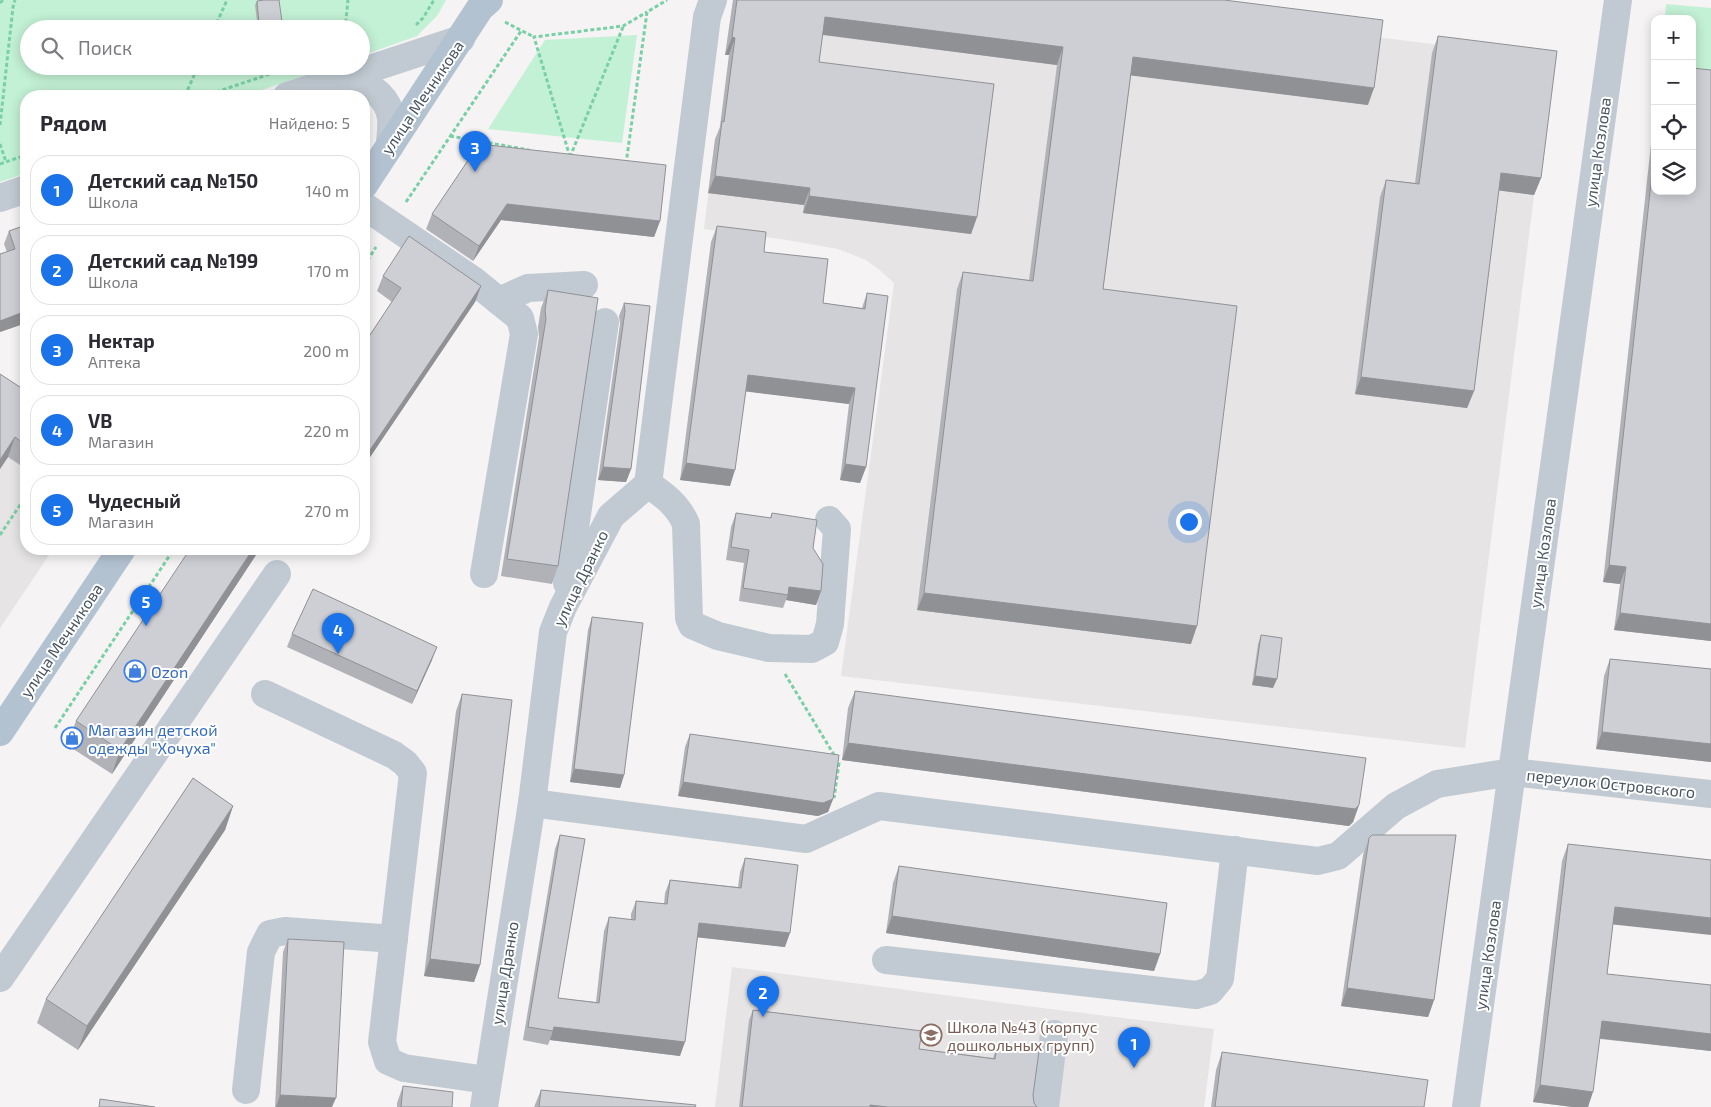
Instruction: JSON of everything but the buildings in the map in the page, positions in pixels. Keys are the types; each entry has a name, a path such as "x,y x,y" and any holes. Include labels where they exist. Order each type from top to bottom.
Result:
{"main road":[{"name":"улица Мечникова","path":"370,176 483,3"},
{"name":"улица Мечникова","path":"0,732 118,555"}],"street":[{"path":"712,0 707,17 648,484 667,498 680,511 686,524 689,618 692,625 718,636 769,648 812,649 824,642 830,624 836,529 829,520"},
{"name":"улица Козлова","path":"1466,1107 1618,0"},
{"path":"370,70 461,39"},
{"path":"305,90 355,75"},
{"path":"346,78 362,82 384,98 391,117 390,146"},
{"path":"0,198 20,191"},
{"path":"370,210 474,280 520,318 524,334 484,574"},
{"path":"499,301 528,288 584,285"},
{"path":"563,607 605,322"},
{"name":"улица Дранко","path":"484,1107 532,803 553,632 563,607 611,516 648,484"},
{"path":"4,964 277,574"},
{"path":"265,694 394,755 405,763 413,773 382,1042 388,1061 404,1068 487,1080"},
{"name":"переулок Островского","path":"532,803 806,840 879,806 1318,860 1338,856 1396,806 1437,784 1512,772 1711,794"},
{"path":"886,960 1196,995 1210,991 1220,979 1235,850"},
{"path":"246,1090 261,952 270,934 285,931 394,939"},
{"path":"1045,1107 1054,1034"}],"path":[{"path":"0,125 15,0"},
{"path":"218,20 227,0"},
{"path":"346,20 348,0"},
{"path":"570,157 534,37 623,26 667,0"},
{"path":"626,164 647,12"},
{"path":"570,157 623,26"},
{"path":"391,225 521,31"},
{"path":"187,90 194,75"},
{"path":"222,90 266,75"},
{"path":"450,136 533,151"},
{"path":"0,144 6,162"},
{"path":"561,156 579,158"},
{"path":"0,164 20,157"},
{"path":"617,163 635,165"},
{"path":"0,535 20,505"},
{"path":"54,728 170,555"},
{"path":"769,648 839,763 830,828"}],"shaded area":[{"path":"733,0 1159,0 1376,37 1551,59 1465,748 841,676 894,283 866,260 838,249 704,229 715,139 718,139 729,55 725,55"},
{"path":"0,451 20,465 20,555 49,555 0,628"},
{"path":"732,967 1214,1029 1204,1107 715,1107"}],"green space":[{"path":"0,0 446,0 437,16 417,36 370,53 370,20 20,20 20,75 305,75 262,90 20,90 20,175 0,182"},
{"path":"1666,4 1711,8 1711,88 1696,86 1696,15 1665,15"},
{"path":"637,35 622,143 488,129 545,40"}],"place":[{"name":"Нектар","path":"475,172"},
{"name":"Чудесный","path":"146,626"},
{"name":"VB","path":"338,654"},
{"name":"Ozon","path":"135,671"},
{"name":"Магазин детской одежды \"Хочуха\"","path":"72,738"},
{"name":"Детский сад №199","path":"763,1017"},
{"name":"Школа №43 (корпус дошкольных групп)","path":"931,1035"},
{"name":"Детский сад №150","path":"1134,1068"}]}
